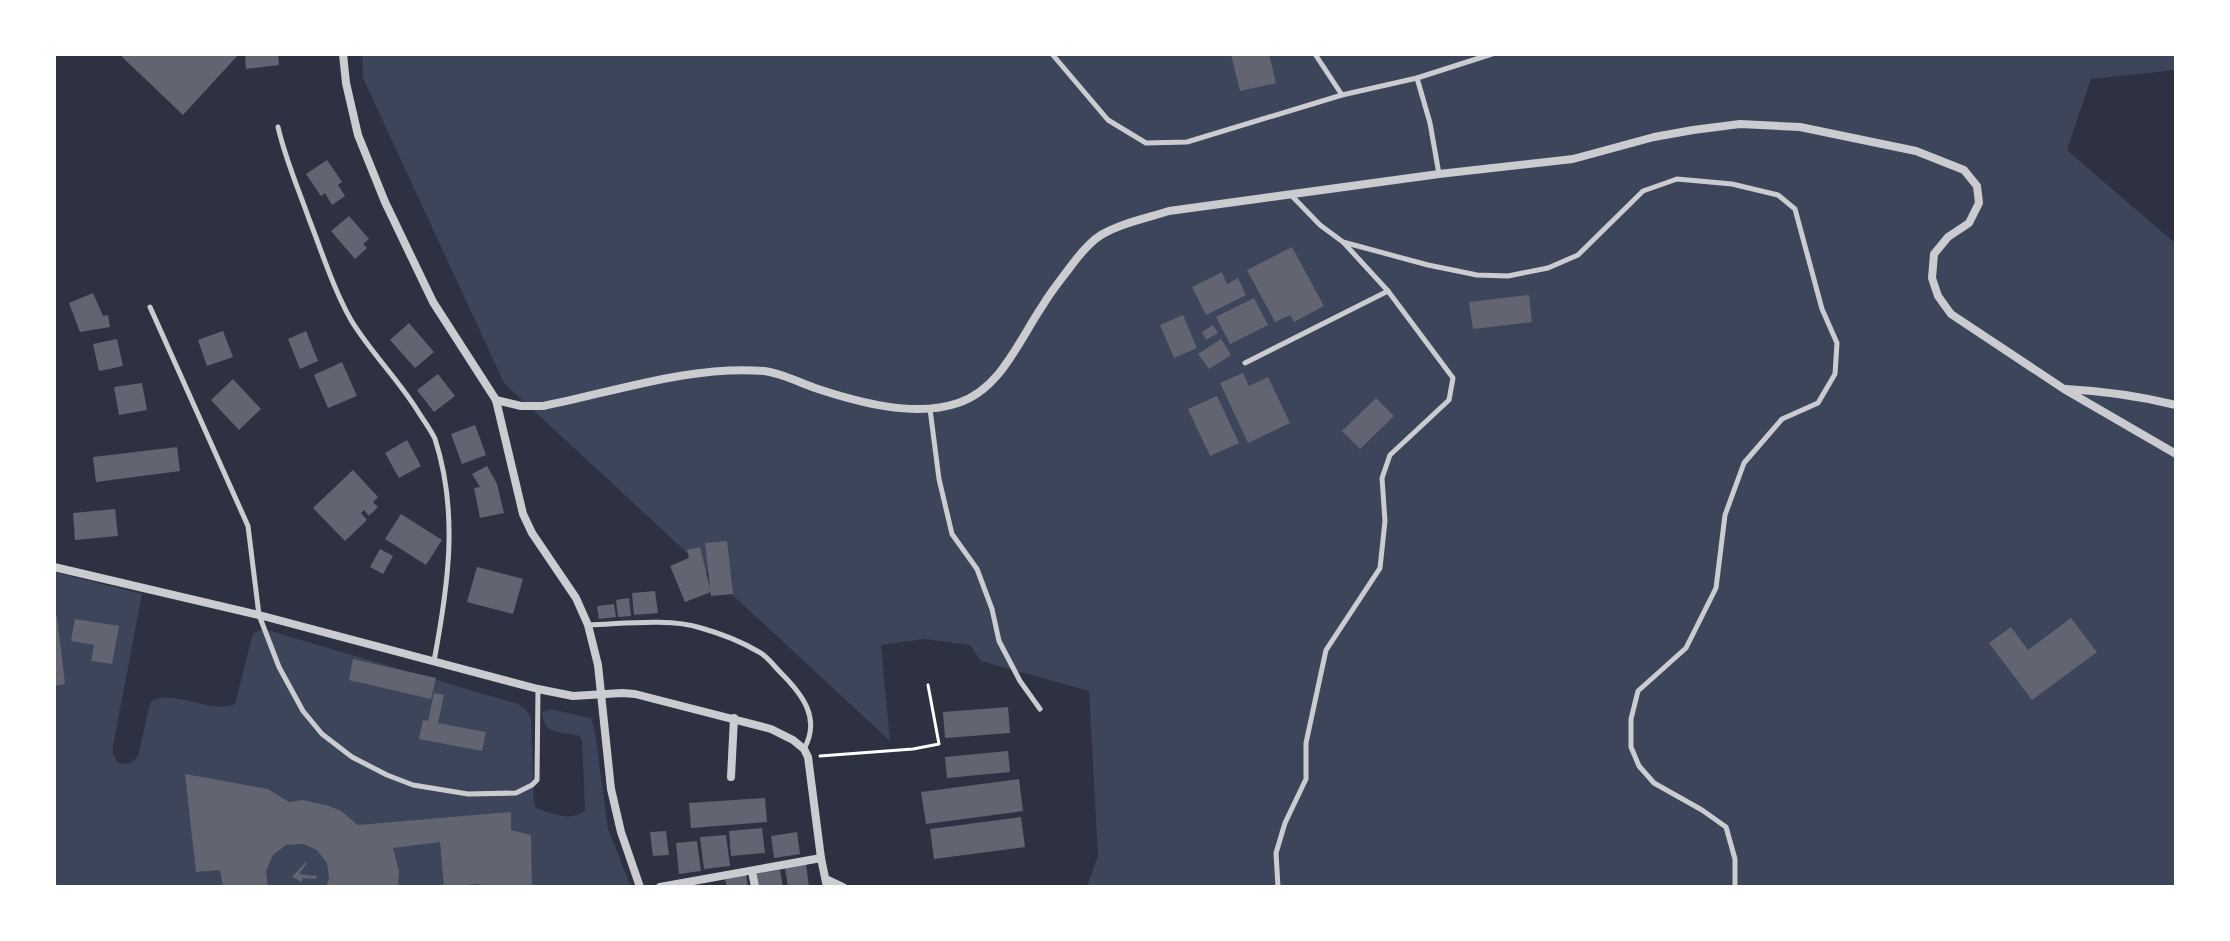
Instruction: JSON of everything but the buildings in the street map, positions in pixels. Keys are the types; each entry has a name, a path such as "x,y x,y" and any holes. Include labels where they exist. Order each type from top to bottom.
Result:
{"street":[{"path":"343,54 358,135 385,202 433,302 496,400 523,514 532,533 576,598 588,625 598,665 613,799 640,887"},
{"path":"496,400 521,406 543,406 728,370 767,371 850,399 883,406 930,408 957,404 978,394 996,377 1075,260 1099,236 1126,225 1169,211 1573,159 1654,137 1740,124 1800,127 1916,151 1964,170 1977,186 1979,203 1969,223 1948,237 1934,254 1932,278 1938,296 1951,314 2064,389 2176,454"},
{"path":"2064,389 2105,391 2176,405"},
{"path":"54,567 259,615 538,689 573,696 635,694 771,729 793,740 806,753 826,883 843,887"},
{"path":"731,777 734,718"},
{"path":"660,887 821,858"},
{"path":"752,871 755,887"}],"lane":[{"path":"1052,54 1108,120 1146,143 1187,142 1492,54"},
{"path":"1315,54 1342,95"},
{"path":"1417,78 1430,123 1439,174"},
{"path":"278,127 283,149 327,267 351,319 434,436 448,494 450,550 445,606 434,661"},
{"path":"1343,242 1428,265 1477,275 1508,276 1548,268 1578,255 1643,191 1677,179 1732,184 1778,195 1795,209 1822,309 1837,343 1835,374 1818,403 1782,419 1744,463 1725,515 1716,588 1686,648 1638,691 1631,719 1631,747 1639,766 1654,783 1726,827 1735,859 1735,887"},
{"path":"1278,887 1276,853 1285,823 1306,779 1306,743 1326,650 1380,568 1385,521 1382,478 1390,455 1449,400 1453,378 1388,291 1343,242 1320,225 1291,195"},
{"path":"1245,363 1388,291"},
{"path":"150,307 248,526 259,615 285,678 303,711 322,734 352,757 413,785 468,794 516,793 537,780 538,689"},
{"path":"930,408 939,479 952,534 977,569 992,609 999,641 1020,681 1040,709"},
{"path":"588,625 655,623 699,627 761,653 797,689 806,705 811,723 806,753"}],"path":[{"path":"806,753 913,749 939,744 928,685"}],"shaded area":[{"path":"362,54 2176,54 2176,70 2091,79 2067,150 2176,244 2176,887 1087,887 1098,856 1089,691 981,661 970,645 924,639 881,645 890,741 504,383 363,78"},
{"path":"54,572 142,594 113,746 117,762 129,763 138,756 150,703 158,699 178,699 214,706 235,704 253,633 264,629 518,704 531,717 534,803 536,808 555,814 574,816 585,810 582,740 579,736 550,729 542,713 549,709 591,718 608,829 631,887 54,887"}]}
